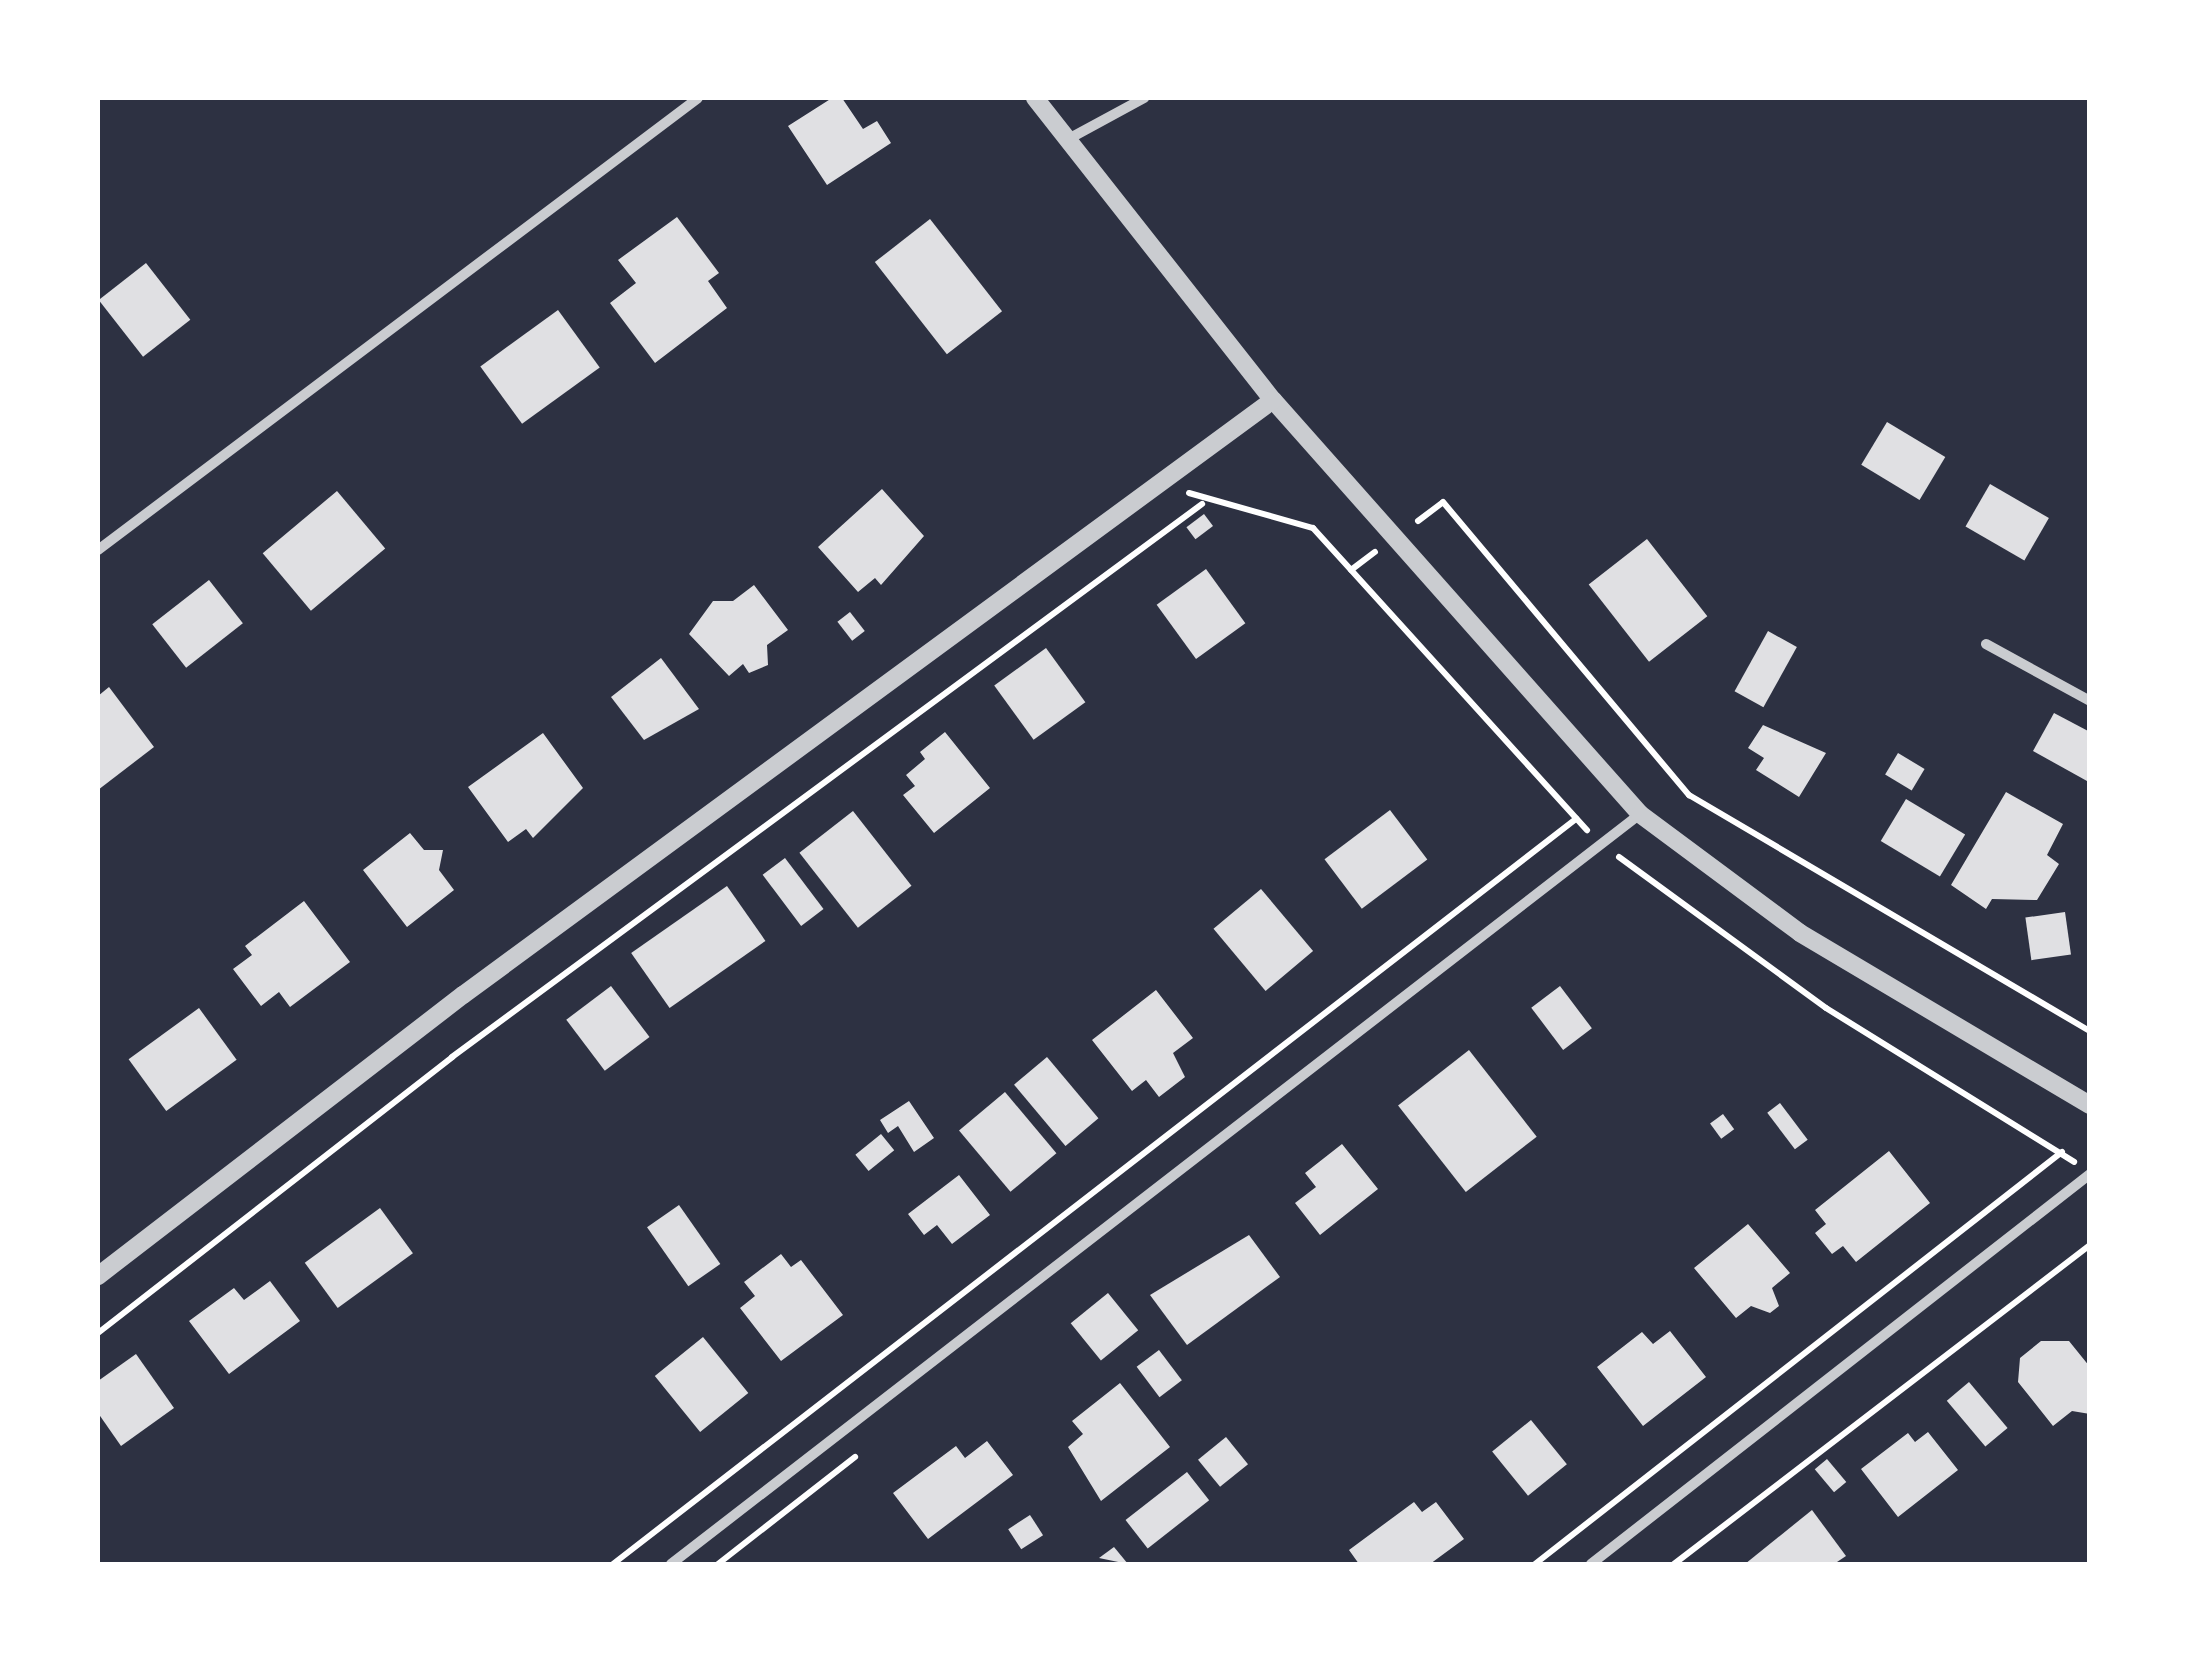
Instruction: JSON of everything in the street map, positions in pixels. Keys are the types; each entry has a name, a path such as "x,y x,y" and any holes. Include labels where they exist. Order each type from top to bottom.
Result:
{"street":[{"path":"98,550 698,98"},
{"path":"1035,98 1074,136 1272,400 1640,814 1800,933 2090,1105"},
{"path":"1074,136 1144,98"},
{"path":"98,1276 463,995 1272,400"},
{"path":"1986,644 2090,701"},
{"path":"670,1564 1640,814"},
{"path":"1591,1564 2090,1174"}],"path":[{"path":"1350,570 1443,502 1689,796 2090,1031"},
{"path":"98,1333 452,1057 1202,504"},
{"path":"613,1564 1576,819"},
{"path":"1536,1564 2062,1152"},
{"path":"1674,1564 2090,1245"}],"building":[{"path":"832,98 842,98 863,129 877,121 891,143 827,185 788,126"},
{"path":"677,217 719,273 708,281 727,308 655,363 610,303 636,283 618,260"},
{"path":"930,219 1002,311 947,354 875,262"},
{"path":"146,263 190,320 143,357 99,300"},
{"path":"558,310 600,367 522,424 480,366"},
{"path":"1887,422 1945,457 1920,500 1861,465"},
{"path":"1990,484 2049,518 2024,560 1966,526"},
{"path":"882,489 924,536 881,585 875,578 858,592 818,547"},
{"path":"337,491 385,548 311,611 263,553"},
{"path":"1204,514 1213,526 1195,539 1186,527"},
{"path":"1647,539 1707,616 1649,662 1589,585"},
{"path":"1206,569 1245,623 1196,659 1157,605"},
{"path":"209,580 243,623 186,668 152,624"},
{"path":"754,585 788,630 767,645 768,665 749,673 743,664 729,676 689,634 713,601 733,601"},
{"path":"850,612 865,631 852,641 837,622"},
{"path":"1768,631 1797,647 1763,707 1735,691"},
{"path":"1046,648 1085,702 1034,740 994,686"},
{"path":"661,658 699,709 644,740 611,697"},
{"path":"109,687 154,747 98,790 98,696"},
{"path":"2054,713 2090,732 2087,781 2033,751"},
{"path":"1763,725 1826,753 1799,797 1756,770 1764,758 1748,748"},
{"path":"945,732 990,788 934,833 903,795 915,786 906,775 925,759 920,752"},
{"path":"543,733 583,788 533,838 526,829 508,842 468,787"},
{"path":"1898,753 1925,769 1912,790 1885,774"},
{"path":"2006,792 2063,824 2047,855 2059,864 2037,900 1992,899 1986,909 1951,885"},
{"path":"1906,799 1965,835 1940,877 1881,841"},
{"path":"1390,810 1427,860 1362,909 1325,859"},
{"path":"853,811 911,886 858,928 799,853"},
{"path":"410,833 424,850 443,850 439,870 454,890 407,927 363,870"},
{"path":"785,858 824,909 801,926 763,875"},
{"path":"727,886 765,941 670,1008 631,953"},
{"path":"1261,889 1313,951 1266,991 1214,929"},
{"path":"304,901 350,962 290,1007 279,992 261,1006 233,969 252,955 245,946"},
{"path":"2065,912 2071,955 2031,960 2025,918"},
{"path":"611,986 650,1037 605,1071 566,1020"},
{"path":"1560,986 1592,1028 1563,1050 1531,1008"},
{"path":"1156,990 1193,1038 1173,1053 1185,1077 1159,1097 1146,1080 1132,1091 1092,1040"},
{"path":"199,1008 237,1060 166,1111 129,1059"},
{"path":"1469,1050 1537,1137 1466,1192 1398,1105"},
{"path":"1047,1057 1098,1118 1065,1146 1014,1085"},
{"path":"1005,1092 1056,1153 1010,1192 959,1131"},
{"path":"909,1101 934,1138 914,1152 898,1126 888,1133 880,1120"},
{"path":"1780,1103 1808,1140 1795,1149 1767,1113"},
{"path":"1723,1114 1734,1129 1721,1139 1710,1123"},
{"path":"881,1134 894,1150 869,1171 855,1155"},
{"path":"1342,1144 1378,1189 1320,1235 1295,1203 1316,1187 1305,1173"},
{"path":"1889,1151 1930,1203 1856,1262 1843,1246 1832,1254 1815,1233 1826,1224 1815,1210"},
{"path":"959,1175 990,1215 952,1244 937,1225 924,1235 908,1214"},
{"path":"679,1205 720,1264 688,1286 647,1227"},
{"path":"380,1208 413,1253 338,1308 305,1263"},
{"path":"1748,1224 1790,1273 1772,1288 1779,1306 1770,1313 1751,1306 1736,1318 1694,1268"},
{"path":"1249,1235 1280,1277 1187,1345 1150,1295"},
{"path":"781,1254 791,1267 801,1260 843,1315 781,1361 740,1308 755,1296 744,1282"},
{"path":"270,1281 300,1321 229,1374 189,1321 234,1288 244,1300"},
{"path":"1108,1293 1138,1330 1101,1361 1071,1323"},
{"path":"1670,1331 1706,1377 1643,1426 1597,1367 1642,1332 1653,1344"},
{"path":"703,1337 748,1393 700,1432 655,1376"},
{"path":"2041,1341 2069,1341 2090,1367 2090,1414 2072,1411 2053,1426 2018,1382 2020,1358"},
{"path":"1159,1350 1182,1380 1160,1397 1137,1367"},
{"path":"136,1354 174,1408 121,1446 98,1413 98,1381"},
{"path":"1969,1382 2008,1428 1985,1447 1947,1401"},
{"path":"1120,1383 1170,1447 1101,1501 1068,1447 1083,1434 1072,1421"},
{"path":"1531,1420 1567,1464 1528,1496 1492,1451"},
{"path":"1928,1432 1958,1470 1898,1517 1861,1469 1908,1433 1915,1442"},
{"path":"1226,1437 1248,1464 1220,1487 1198,1460"},
{"path":"987,1441 1013,1475 928,1539 893,1493 956,1446 965,1458"},
{"path":"1827,1459 1846,1482 1834,1492 1815,1469"},
{"path":"1187,1472 1209,1500 1148,1548 1126,1520"},
{"path":"1414,1502 1422,1512 1436,1502 1464,1539 1430,1564 1359,1564 1349,1550"},
{"path":"1812,1510 1846,1556 1834,1564 1745,1564"},
{"path":"1030,1515 1043,1535 1021,1549 1008,1529"},
{"path":"1114,1547 1128,1564 1099,1558"}]}
